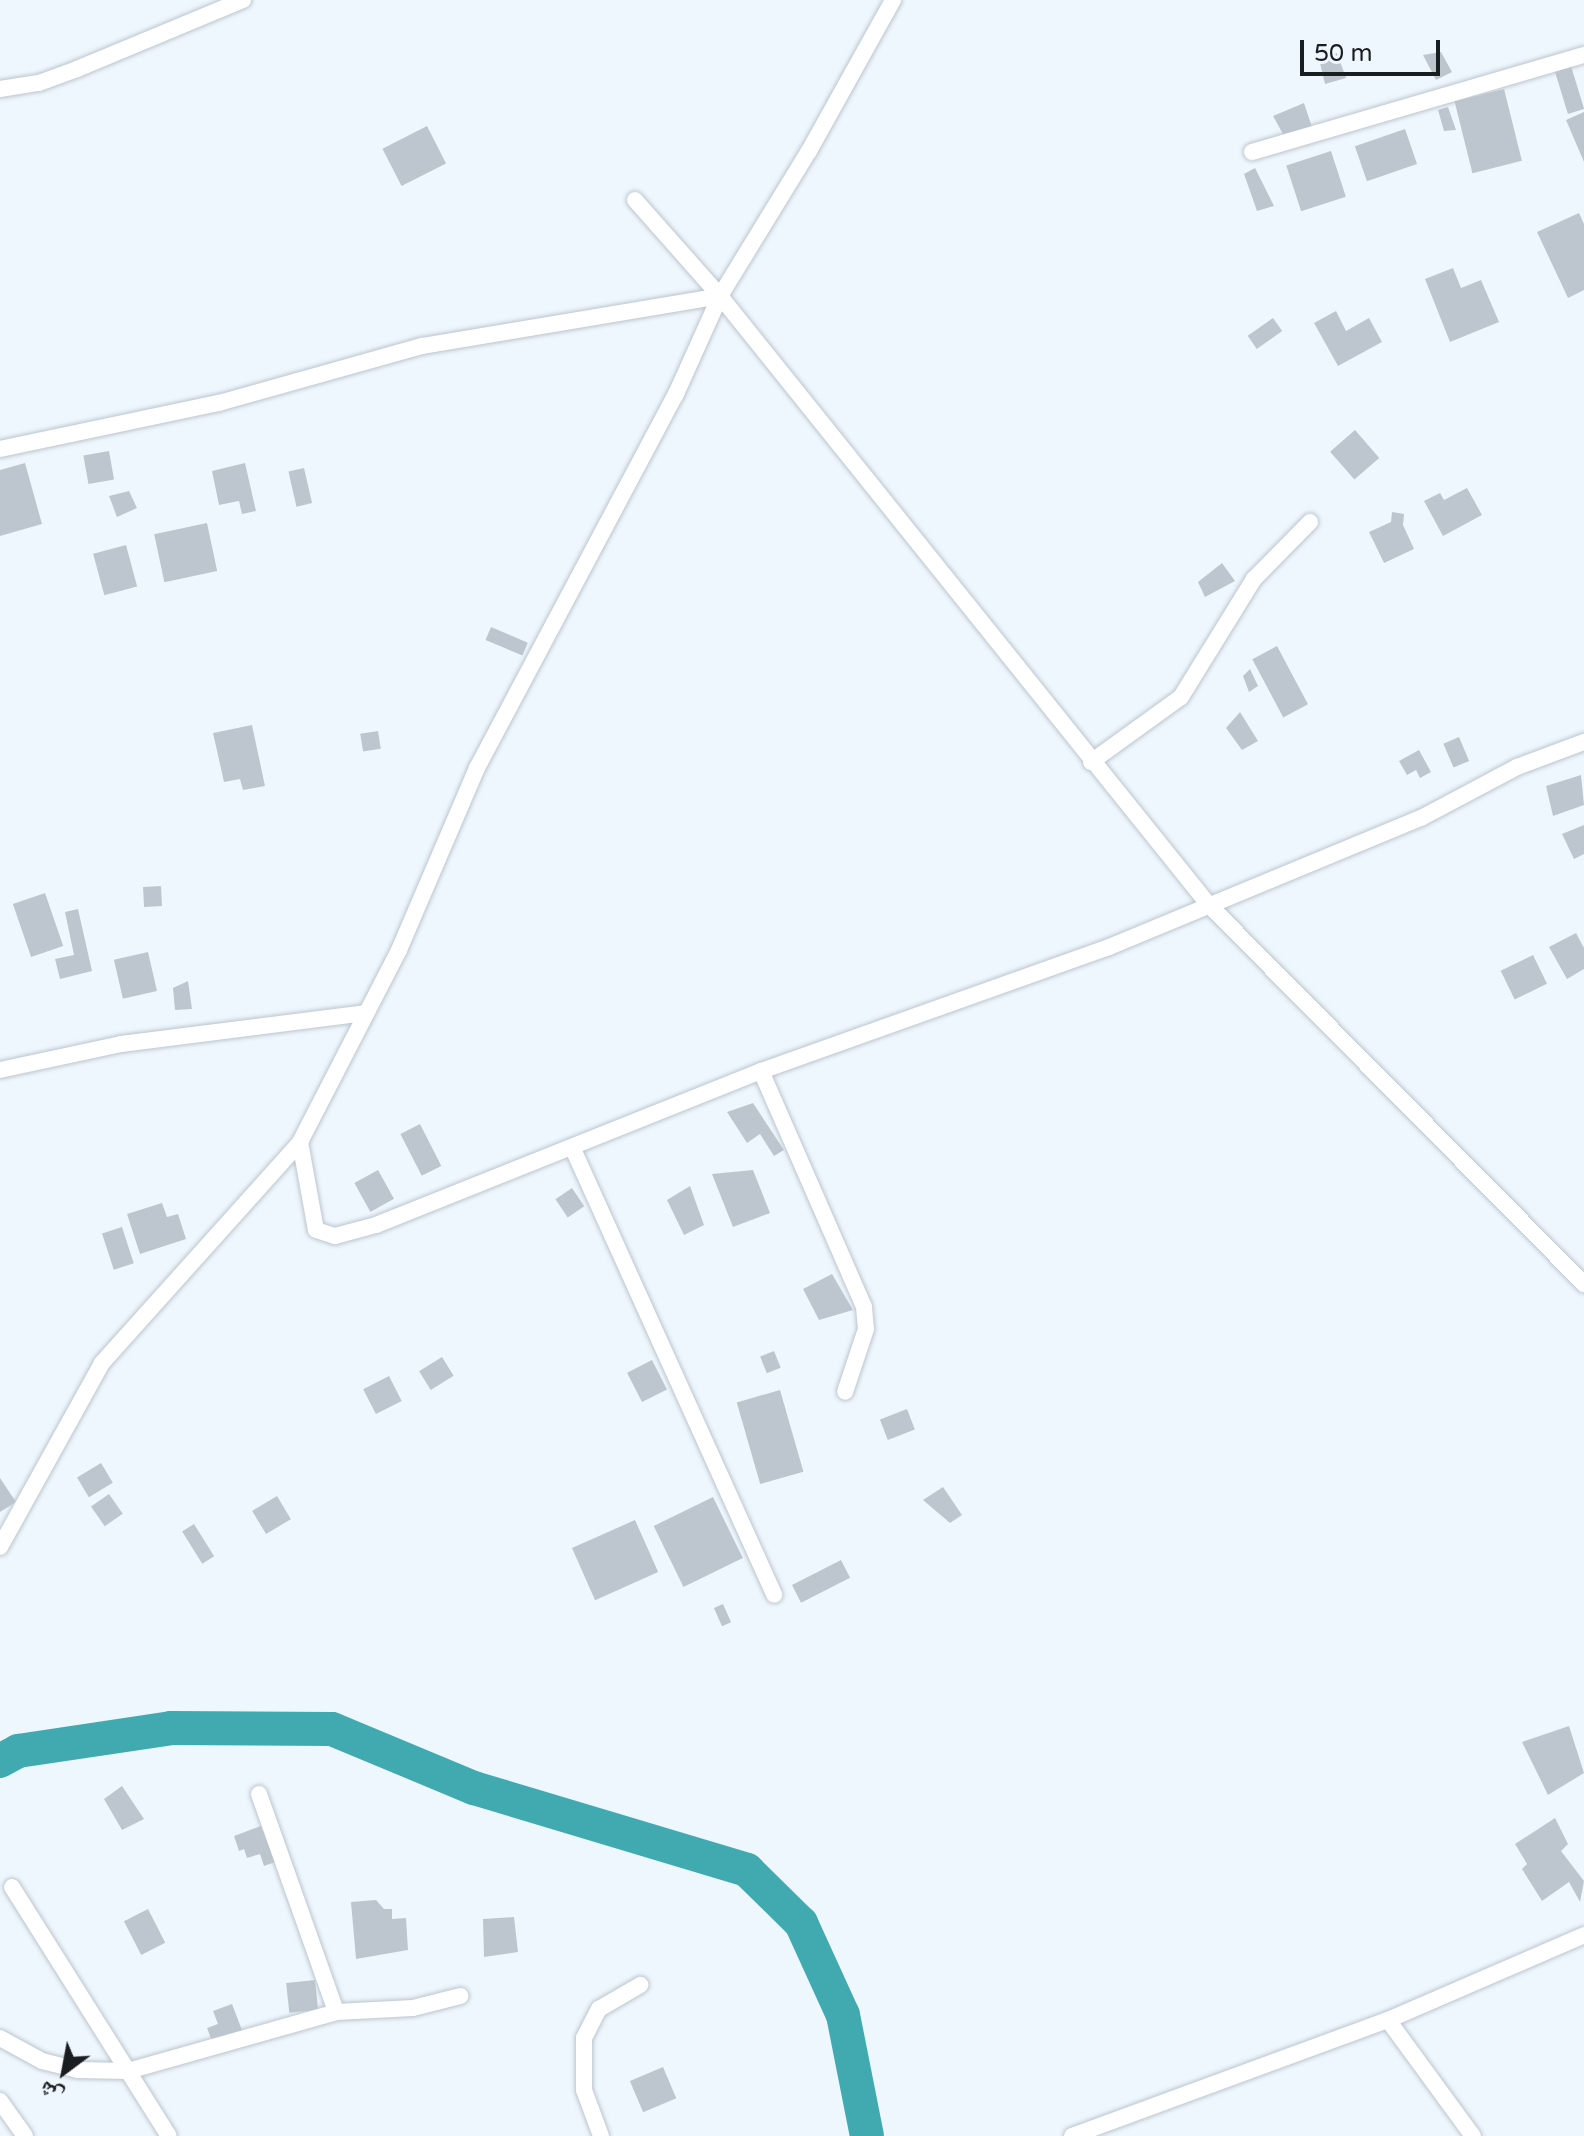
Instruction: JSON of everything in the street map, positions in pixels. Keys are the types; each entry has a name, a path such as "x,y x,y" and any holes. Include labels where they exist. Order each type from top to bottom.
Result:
{"street":[{"path":"0,89 52,79 187,28 243,0"},
{"path":"0,1547 102,1363 300,1142 444,853 477,768 676,394 720,296 809,151 893,0"},
{"path":"1252,152 1584,55"},
{"path":"635,200 720,296 1208,904 1584,1284"},
{"path":"0,449 219,403 422,346 720,296"},
{"path":"1091,762 1181,697 1254,579 1310,522"},
{"path":"300,1142 311,1223 322,1234 335,1236 417,1212 761,1071 1109,947 1421,818 1517,767 1584,742"},
{"path":"0,1070 121,1044 365,1013"},
{"path":"761,1071 864,1307 866,1329 845,1392"},
{"path":"573,1149 774,1595"},
{"path":"259,1794 336,2012"},
{"path":"12,1887 169,2136"},
{"path":"1072,2136 1388,2020 1584,1935"},
{"path":"601,2136 584,2090 584,2038 599,2009 640,1985"},
{"path":"0,2038 42,2061 77,2070 128,2071 336,2012 413,2008 460,1996"},
{"path":"1388,2020 1473,2136"},
{"path":"0,2101 25,2136"}],"building":[{"path":"1441,52 1452,72 1436,80 1423,55"},
{"path":"1337,53 1346,78 1325,84 1319,59"},
{"path":"1571,66 1584,109 1568,114 1555,71"},
{"path":"1504,89 1522,161 1472,173 1455,101"},
{"path":"1304,103 1312,127 1283,134 1273,116"},
{"path":"1448,107 1456,130 1444,131 1438,110"},
{"path":"1584,112 1584,162 1566,120"},
{"path":"427,126 446,163 402,186 382,149"},
{"path":"1405,129 1417,164 1367,181 1355,146"},
{"path":"1331,151 1346,197 1301,211 1286,166"},
{"path":"1255,168 1274,206 1257,211 1244,174"},
{"path":"1579,213 1584,224 1584,290 1568,298 1537,232"},
{"path":"1453,268 1461,288 1481,280 1499,322 1450,342 1425,279"},
{"path":"1336,311 1346,331 1369,318 1382,342 1338,366 1314,323"},
{"path":"1273,318 1282,331 1257,349 1248,336"},
{"path":"1355,430 1379,458 1354,480 1330,452"},
{"path":"109,451 114,480 88,484 83,456"},
{"path":"25,463 42,524 0,536 0,470"},
{"path":"245,463 256,511 242,514 239,501 219,505 212,471"},
{"path":"304,468 312,503 297,507 288,472"},
{"path":"1467,488 1482,515 1443,536 1424,501 1440,493 1444,500"},
{"path":"129,491 137,508 117,517 109,496"},
{"path":"1392,512 1404,514 1403,525 1414,549 1384,563 1369,532 1391,522"},
{"path":"207,523 217,571 164,582 154,534"},
{"path":"126,545 137,587 104,595 93,554"},
{"path":"1222,563 1235,581 1205,597 1198,582"},
{"path":"491,627 528,643 522,656 486,640"},
{"path":"1277,646 1308,704 1283,717 1252,659"},
{"path":"1250,669 1258,686 1249,692 1243,676"},
{"path":"1240,712 1258,741 1242,750 1226,728"},
{"path":"252,725 265,786 243,790 240,779 224,782 213,733"},
{"path":"378,731 381,749 363,752 360,734"},
{"path":"1459,737 1469,761 1454,768 1443,744"},
{"path":"1419,750 1431,772 1420,778 1416,770 1407,775 1399,761"},
{"path":"1581,775 1584,805 1553,816 1546,786"},
{"path":"1584,825 1584,854 1574,859 1562,834"},
{"path":"161,886 162,906 144,907 143,887"},
{"path":"45,893 63,946 31,957 13,904"},
{"path":"78,909 92,971 60,979 55,959 74,955 65,912"},
{"path":"1576,933 1584,948 1584,969 1567,979 1549,947"},
{"path":"148,952 157,991 123,999 114,960"},
{"path":"1533,955 1547,984 1515,1000 1501,971"},
{"path":"188,981 192,1009 175,1010 173,988"},
{"path":"753,1103 784,1150 774,1156 760,1134 747,1143 727,1112"},
{"path":"420,1124 441,1166 422,1176 400,1134"},
{"path":"378,1170 394,1199 370,1212 354,1183"},
{"path":"753,1170 770,1213 733,1227 712,1174"},
{"path":"690,1186 704,1225 684,1235 667,1200"},
{"path":"572,1188 584,1206 568,1217 555,1199"},
{"path":"162,1203 167,1217 178,1214 186,1239 140,1254 127,1214"},
{"path":"122,1227 134,1263 114,1270 102,1233"},
{"path":"832,1274 853,1310 819,1320 803,1289"},
{"path":"774,1351 781,1368 767,1373 760,1357"},
{"path":"442,1357 454,1376 431,1390 419,1371"},
{"path":"652,1360 667,1389 642,1402 627,1373"},
{"path":"389,1376 402,1401 376,1414 363,1389"},
{"path":"780,1390 803,1472 760,1484 737,1402"},
{"path":"907,1409 915,1430 888,1440 880,1419"},
{"path":"101,1463 113,1483 89,1497 77,1477"},
{"path":"0,1478 16,1502 0,1512"},
{"path":"943,1487 962,1515 950,1523 923,1500"},
{"path":"109,1494 123,1514 105,1526 91,1507"},
{"path":"277,1496 291,1519 266,1534 252,1511"},
{"path":"713,1497 743,1558 683,1587 654,1526"},
{"path":"635,1520 658,1572 595,1600 572,1548"},
{"path":"194,1524 214,1556 202,1564 182,1531"},
{"path":"841,1560 850,1578 801,1603 792,1585"},
{"path":"723,1604 731,1622 722,1626 714,1608"},
{"path":"1569,1726 1584,1773 1548,1795 1522,1742"},
{"path":"122,1786 144,1819 122,1830 104,1799"},
{"path":"1555,1818 1568,1844 1561,1851 1584,1881 1580,1902 1569,1882 1542,1901 1522,1869 1527,1864 1515,1844"},
{"path":"261,1826 275,1862 264,1866 260,1854 247,1858 244,1849 239,1851 234,1836"},
{"path":"376,1900 384,1909 392,1909 392,1919 406,1918 408,1950 356,1959 351,1902"},
{"path":"148,1909 165,1943 141,1955 124,1921"},
{"path":"514,1917 518,1952 484,1957 483,1919"},
{"path":"315,1980 318,2010 289,2013 286,1983"},
{"path":"232,2004 242,2030 212,2041 207,2028 218,2024 213,2011"},
{"path":"663,2067 676,2098 643,2112 630,2081"}],"waterway":[{"path":"0,1761 18,1751 171,1728 332,1729 474,1788 747,1870 801,1923 843,2015 867,2136"}]}
